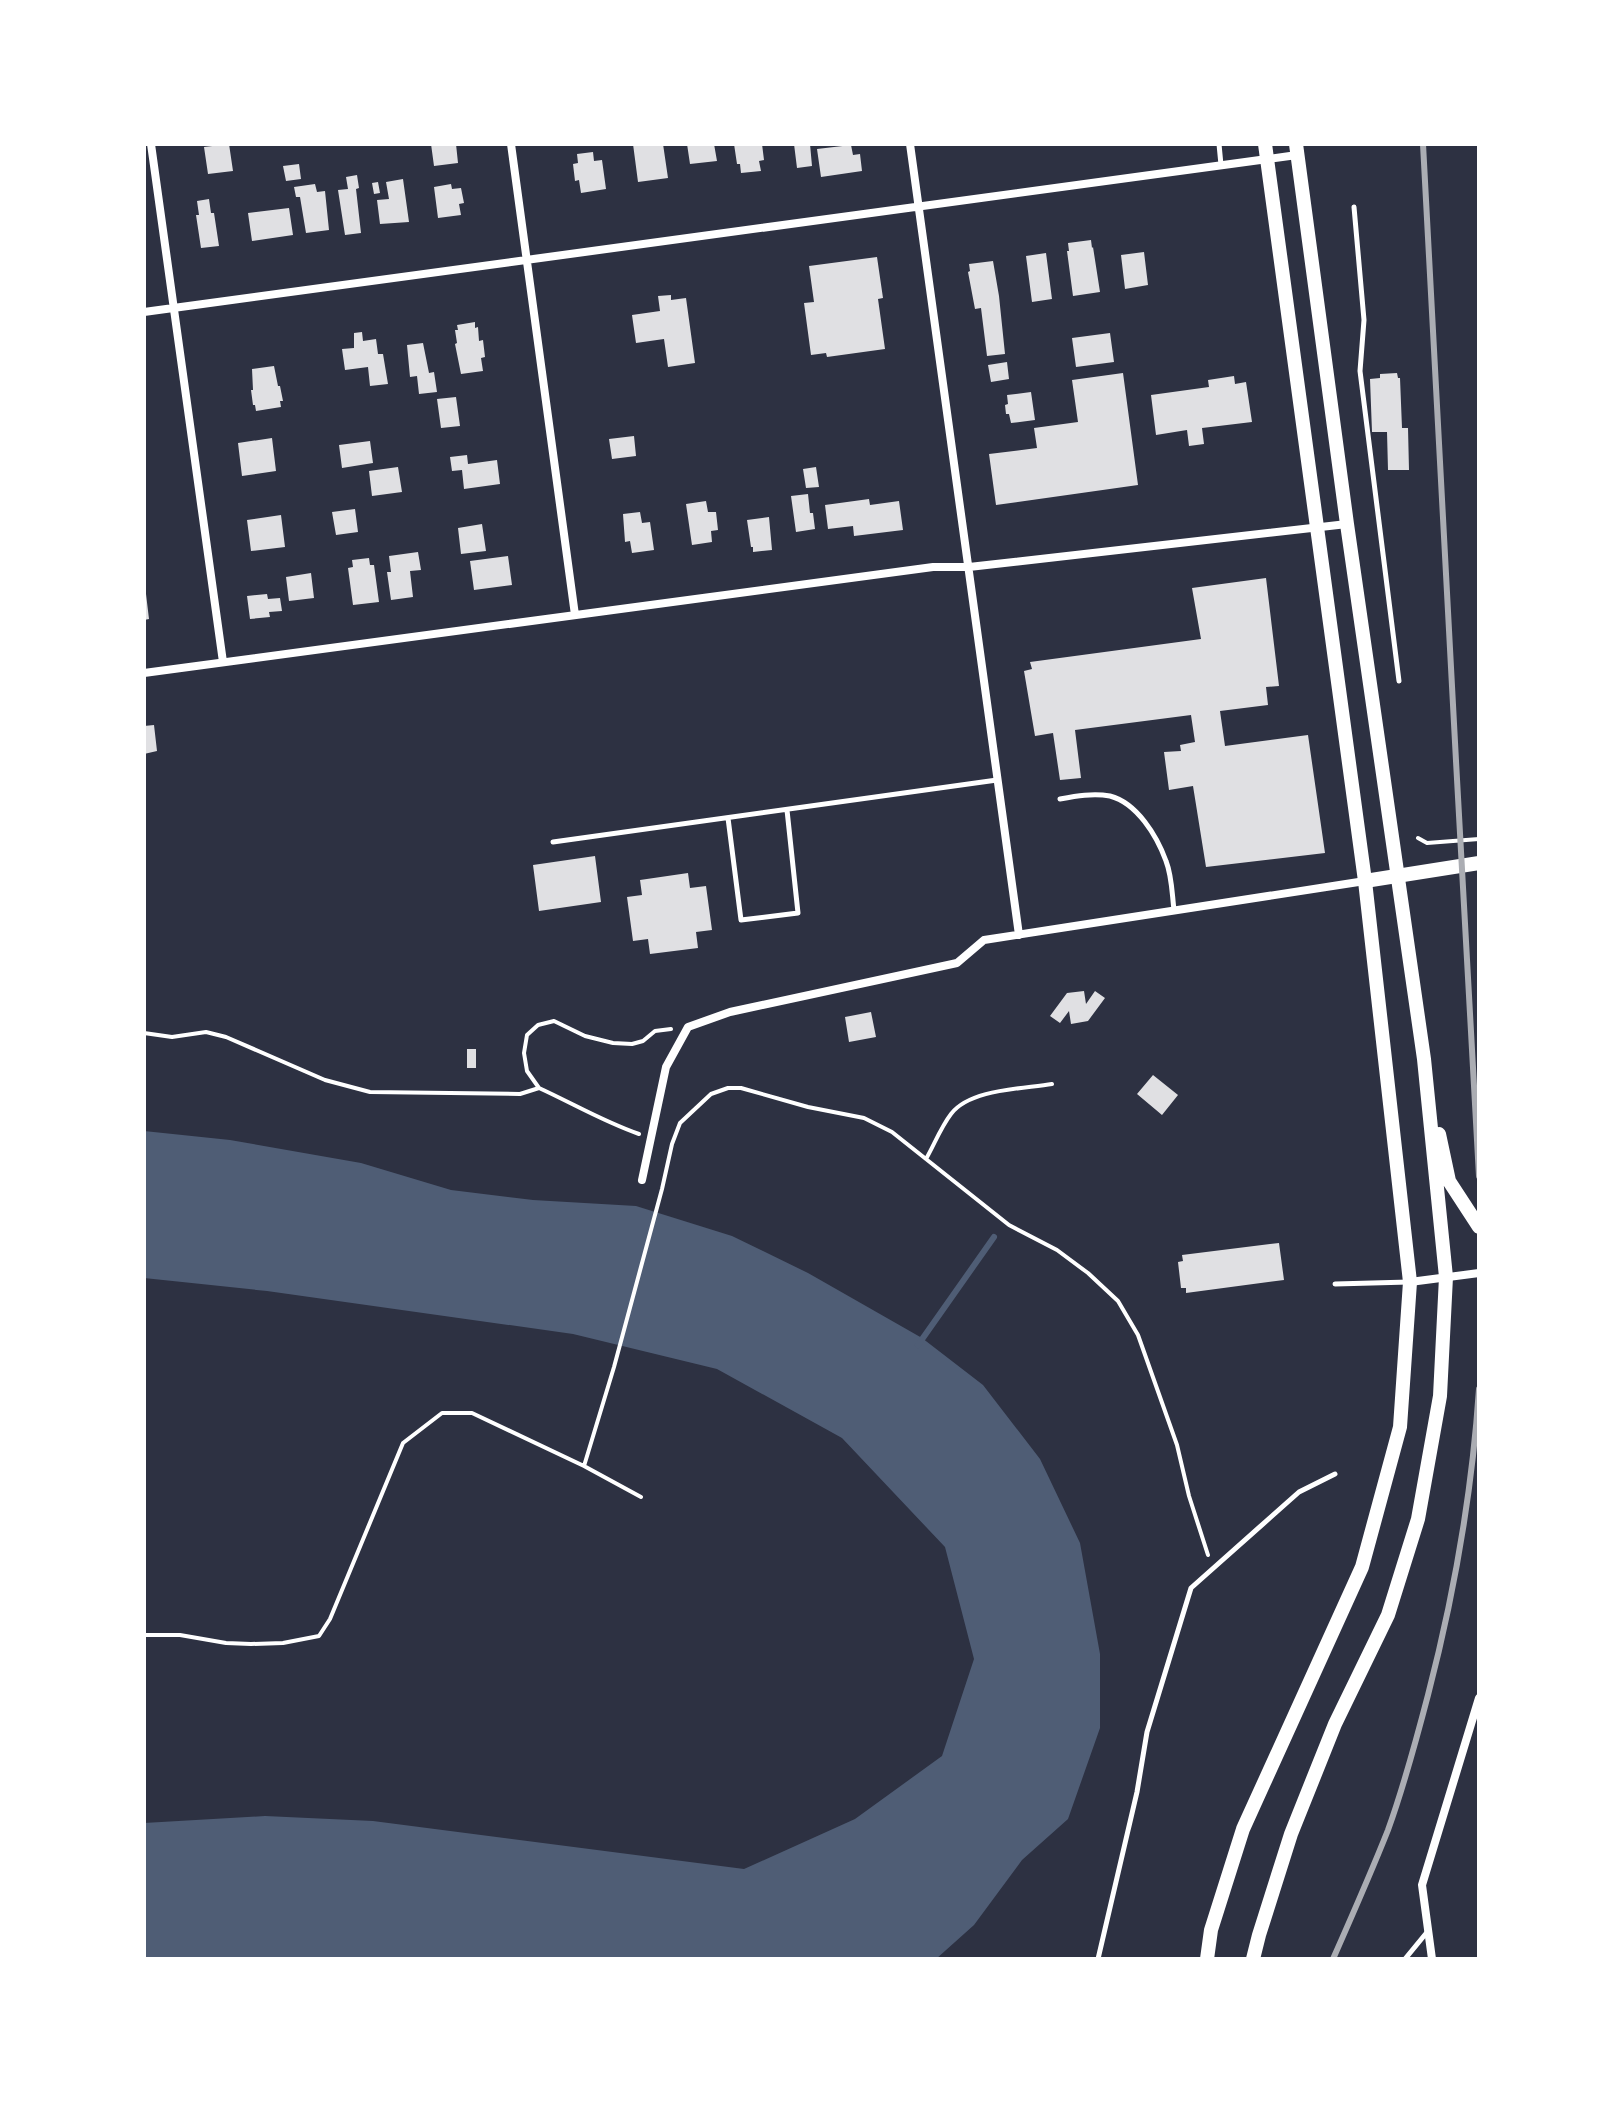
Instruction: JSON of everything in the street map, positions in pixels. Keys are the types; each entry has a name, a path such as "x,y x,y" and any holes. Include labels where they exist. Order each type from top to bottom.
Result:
{"main road":[{"path":"1253,1959 1291,1834 1335,1724 1388,1615 1418,1519 1440,1396 1446,1277 1424,1059 1297,150"},
{"path":"1207,1959 1211,1930 1243,1829 1362,1567 1400,1427 1410,1282 1365,881 1266,152"},
{"path":"1365,881 1479,863"},
{"path":"1424,1059 1449,1181 1479,1227"}],"street":[{"path":"151,144 223,662"},
{"path":"511,144 575,615"},
{"path":"910,144 1019,935"},
{"path":"144,312 1221,166 1266,152 1297,150"},
{"path":"144,673 933,567 969,567 1347,524"},
{"path":"642,1180 666,1067 688,1027 730,1012 957,963 984,940 1365,881"},
{"path":"1410,1282 1479,1273"},
{"path":"1432,1959 1422,1885 1479,1698"}],"lane":[{"path":"1219,144 1221,166"},
{"path":"1354,207 1364,320 1360,371 1399,681"},
{"path":"553,842 998,780"},
{"path":"1060,799 1086,795 1112,797 1133,809 1153,832 1167,862 1174,910"},
{"path":"728,818 741,920 798,913 787,810"},
{"path":"1335,1284 1410,1282"},
{"path":"1098,1959 1137,1792 1147,1732 1191,1588 1299,1492 1335,1474"},
{"path":"1405,1959 1428,1930"}],"path":[{"path":"1418,838 1427,843 1479,839"},
{"path":"672,1144 609,1124 580,1106 539,1088 527,1071 524,1053 527,1035 538,1025 554,1021 585,1036 632,1044 643,1041 655,1031 688,1027"},
{"path":"144,1033 172,1037 206,1032 226,1037 325,1080 370,1092 520,1094 539,1088"},
{"path":"926,1159 951,1114 966,1100 1052,1084"},
{"path":"584,1466 680,1123 711,1094 728,1088 741,1088 808,1107 864,1118 892,1132 1009,1225 1057,1250 1088,1273 1118,1301 1138,1335 1177,1445 1189,1496 1213,1568"},
{"path":"144,1635 180,1635 251,1644 283,1643 319,1636 330,1619 403,1443 442,1413 472,1413 641,1497"}],"water":[{"path":"144,1131 230,1140 361,1163 451,1190 533,1200 636,1206 732,1236 808,1273 922,1338 983,1385 1040,1459 1080,1543 1100,1654 1100,1728 1068,1819 1022,1860 974,1925 936,1959 144,1959 144,1823 265,1816 373,1821 744,1869 855,1819 942,1756 974,1659 945,1547 842,1438 717,1369 573,1334 267,1291 144,1278"}],"building":[{"path":"229,144 233,171 208,174 204,147"},
{"path":"431,144 456,144 458,163 434,166"},
{"path":"633,144 663,144 668,178 638,182"},
{"path":"687,144 714,144 717,161 690,164"},
{"path":"734,144 762,144 764,160 759,161 761,171 741,173"},
{"path":"794,144 810,144 812,166 797,168"},
{"path":"851,145 853,155 860,154 862,171 821,177 817,149"},
{"path":"593,152 594,161 602,160 606,189 581,193 579,180 575,181 573,164 578,163 577,154"},
{"path":"299,164 301,179 286,181 283,166"},
{"path":"357,175 361,233 345,235 338,190 348,189 346,177"},
{"path":"403,179 409,222 380,224 377,200 389,199 386,182"},
{"path":"378,182 380,193 374,194 372,183"},
{"path":"315,184 317,192 325,191 329,230 306,233 300,197 296,197 294,187"},
{"path":"451,184 452,189 461,188 464,203 459,204 461,215 438,218 434,187"},
{"path":"209,199 219,246 201,248 197,201"},
{"path":"289,208 293,235 252,241 248,213"},
{"path":"1091,240 1100,292 1073,296 1068,243"},
{"path":"1144,252 1148,285 1125,289 1121,255"},
{"path":"1046,253 1052,299 1032,302 1026,256"},
{"path":"877,257 883,298 878,299 885,349 827,357 826,353 811,355 804,303 814,302 809,266"},
{"path":"993,261 1005,354 987,356 981,308 975,309 968,272 969,264"},
{"path":"671,295 671,300 686,298 695,363 668,367 664,339 636,343 632,315 660,311 658,296"},
{"path":"475,322 479,341 483,340 483,371 461,374 455,330 458,330 457,325"},
{"path":"362,332 363,341 376,339 378,354 383,354 388,384 370,386 368,367 345,370 342,349 354,348 354,333"},
{"path":"1110,333 1114,362 1076,367 1072,338"},
{"path":"423,343 429,373 434,372 437,392 419,394 417,376 410,377 407,345"},
{"path":"1007,362 1009,379 991,382 988,365"},
{"path":"274,366 283,401 280,401 281,407 256,411 251,390 252,369"},
{"path":"1123,373 1138,485 996,505 989,454 1037,448 1034,428 1078,422 1072,380"},
{"path":"1397,373 1400,378 1402,428 1408,428 1409,470 1388,470 1387,432 1372,432 1370,379 1380,378 1380,374"},
{"path":"1234,376 1235,384 1246,382 1252,422 1202,428 1204,444 1189,446 1187,430 1156,435 1151,395 1209,387 1208,380"},
{"path":"1031,392 1035,420 1011,423 1009,414 1006,414 1007,395"},
{"path":"456,397 460,426 441,428 437,399"},
{"path":"634,436 636,456 612,459 609,439"},
{"path":"272,438 276,471 242,476 238,443"},
{"path":"370,441 373,463 342,468 339,445"},
{"path":"467,455 468,464 497,460 500,484 464,489 462,470 452,471 450,457"},
{"path":"398,467 402,492 372,496 369,471"},
{"path":"816,467 819,487 806,488 803,469"},
{"path":"808,494 815,529 796,532 791,496"},
{"path":"869,499 870,505 899,501 903,530 854,536 853,526 828,529 825,505"},
{"path":"706,501 708,512 716,512 718,530 711,531 712,542 692,545 686,504"},
{"path":"355,509 358,532 336,535 332,512"},
{"path":"640,512 642,523 650,522 654,550 632,553 630,541 625,542 623,514"},
{"path":"281,515 285,547 251,551 247,520"},
{"path":"769,517 772,550 753,552 747,520"},
{"path":"482,524 486,551 461,554 458,528"},
{"path":"418,552 421,570 410,571 413,597 391,600 387,572 391,572 389,556"},
{"path":"508,556 512,585 474,590 470,561"},
{"path":"369,558 370,565 374,565 379,602 353,605 348,568 353,567 352,560"},
{"path":"311,573 314,598 289,601 286,577"},
{"path":"1266,578 1279,686 1266,687 1268,705 1220,711 1225,746 1308,735 1325,853 1206,867 1193,786 1169,790 1164,752 1181,751 1180,745 1195,742 1191,715 1075,730 1081,778 1060,780 1053,733 1035,736 1024,671 1032,669 1030,662 1201,639 1192,588"},
{"path":"144,594 149,619 144,620"},
{"path":"267,594 268,599 280,598 282,611 269,612 270,617 250,619 247,596"},
{"path":"154,725 157,751 144,754 144,726"},
{"path":"595,856 601,902 539,911 533,865"},
{"path":"688,873 690,888 706,886 712,930 696,932 698,948 650,954 648,939 633,941 627,897 642,895 640,880"},
{"path":"1084,991 1086,1004 1095,991 1105,998 1088,1021 1071,1024 1069,1011 1060,1023 1050,1016 1067,993"},
{"path":"871,1012 876,1037 849,1042 845,1017"},
{"path":"467,1049 476,1049 476,1068 467,1068"},
{"path":"1153,1075 1178,1095 1162,1115 1137,1094"},
{"path":"1279,1243 1284,1280 1186,1293 1186,1288 1181,1288 1178,1262 1183,1261 1182,1255"}],"waterway":[{"path":"918,1345 994,1237"}],"railway":[{"path":"1423,144 1479,1176"},
{"path":"1333,1959 1388,1830 1428,1695 1461,1544 1479,1389"}]}
